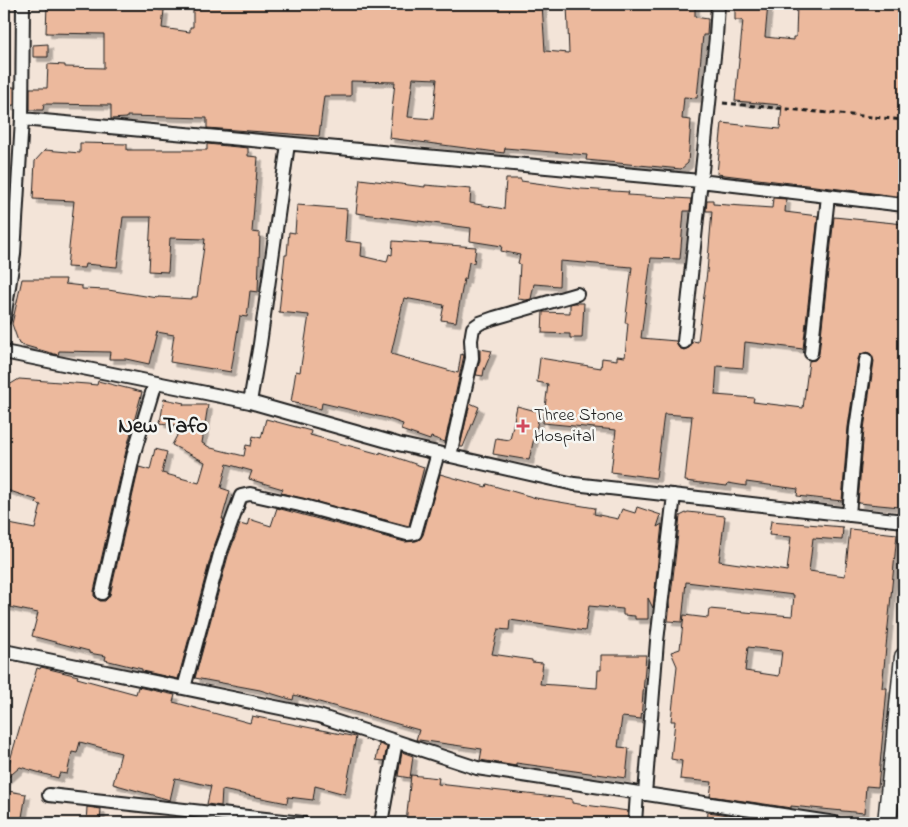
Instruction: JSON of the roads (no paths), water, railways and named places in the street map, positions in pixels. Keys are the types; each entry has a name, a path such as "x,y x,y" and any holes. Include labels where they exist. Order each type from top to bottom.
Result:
{"street":[{"path":"4,319 14,254 22,120 23,4"},
{"path":"684,342 718,4"},
{"path":"22,120 700,181 904,205"},
{"path":"250,402 288,144"},
{"path":"812,353 828,196"},
{"path":"184,688 220,554 241,496 250,494 300,505 407,534 415,533 444,455 472,358 471,340 473,328 480,323 494,318 577,294"},
{"path":"4,352 250,402 398,444 574,484 904,522"},
{"path":"849,515 856,428 866,360"},
{"path":"102,593 134,453 155,383"},
{"path":"635,823 641,793 674,496"},
{"path":"4,652 319,716 478,768 835,823"},
{"path":"887,823 904,657"},
{"path":"381,823 396,741"},
{"path":"49,795 302,823"}],"place":[{"name":"Three Stone Hospital","path":"523,426"}],"district":[{"name":"New Tafo","path":"163,427"}]}
